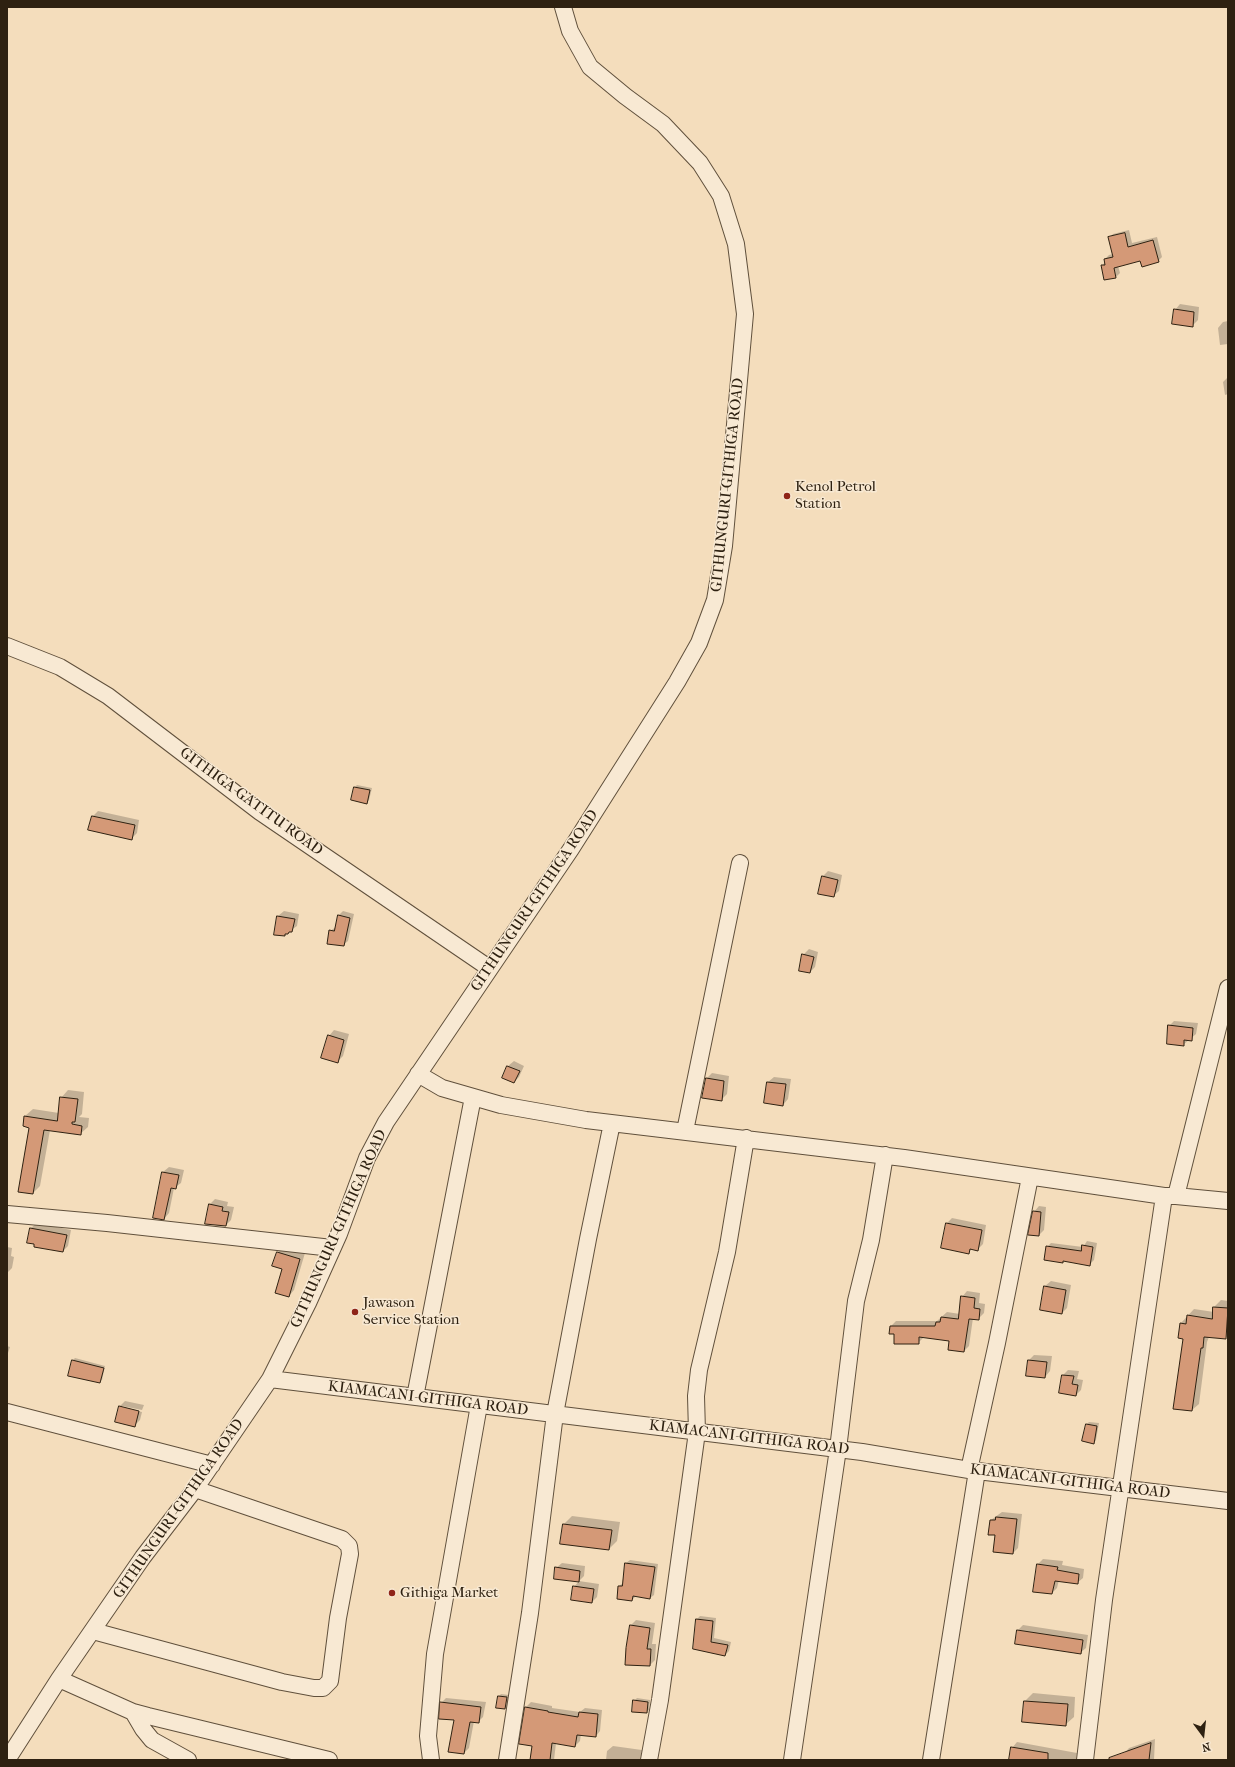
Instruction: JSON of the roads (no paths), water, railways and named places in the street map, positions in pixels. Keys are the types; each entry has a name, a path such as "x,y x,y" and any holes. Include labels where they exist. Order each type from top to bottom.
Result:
{"street":[{"name":"GITHUNGURI-GITHIGA ROAD","path":"7,1760 59,1679 144,1558 212,1465 270,1379 308,1303 332,1248 367,1158 386,1122 575,842 669,695 699,643 715,600 724,546 745,314 736,244 721,196 700,163 663,124 625,96 590,67 570,31 563,7"},
{"name":"GITHIGA-GATITU ROAD","path":"7,646 60,666 108,696 260,812 489,968"},
{"path":"685,1131 740,863"},
{"path":"1085,1760 1104,1600 1120,1488 1170,1196 1228,988"},
{"path":"418,1074 442,1088 501,1105 586,1120 885,1155 1170,1196 1228,1201"},
{"path":"415,1397 473,1097"},
{"path":"508,1760 530,1614 555,1414 586,1247 612,1123"},
{"path":"649,1760 660,1700 697,1432 696,1396 699,1370 727,1252 746,1138"},
{"path":"792,1760 838,1449 856,1301 871,1240 885,1155"},
{"path":"931,1760 973,1470 1030,1177"},
{"path":"7,1214 107,1223 332,1248"},
{"name":"KIAMACANI-GITHIGA ROAD","path":"270,1379 838,1449 973,1470 1228,1501"},
{"path":"431,1760 428,1736 435,1654 479,1405"},
{"path":"7,1412 212,1465"},
{"path":"93,1631 282,1682 314,1688 323,1688 330,1681 338,1618 350,1554 349,1546 342,1539 195,1489"},
{"path":"59,1679 133,1712 290,1755 329,1760"},
{"path":"133,1712 143,1729 152,1740 188,1760"}],"place":[{"name":"Kenol Petrol Station","path":"787,496"},
{"name":"Jawason Service Station","path":"355,1312"},
{"name":"Githiga Market","path":"392,1593"}]}
